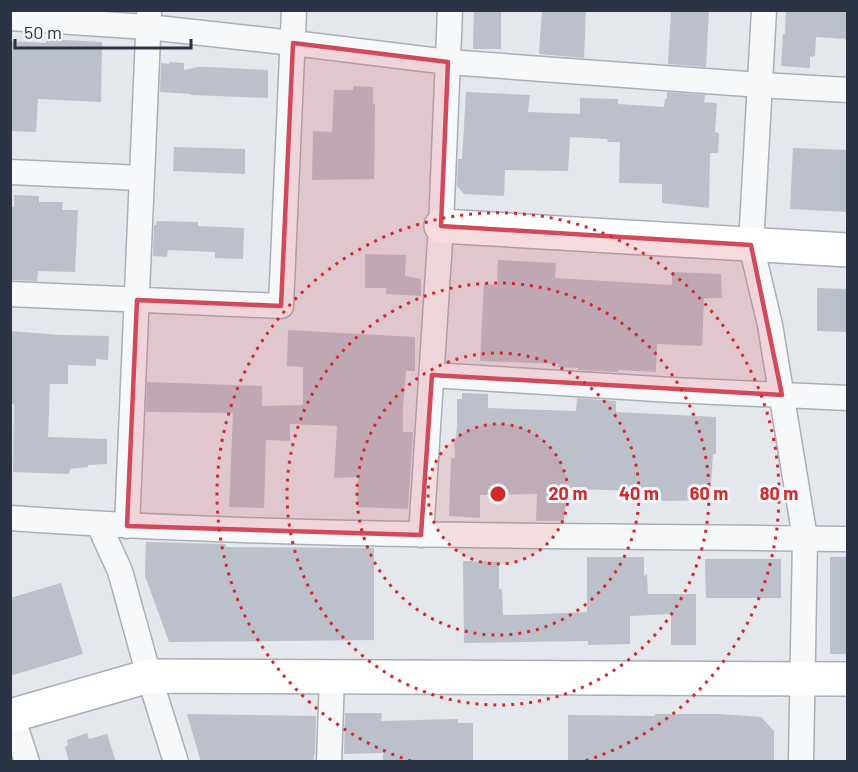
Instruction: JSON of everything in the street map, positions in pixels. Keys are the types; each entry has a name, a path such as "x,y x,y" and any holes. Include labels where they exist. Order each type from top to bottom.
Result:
{"street":[{"path":"10,294 281,306 294,10"},
{"path":"421,535 441,226 450,10"},
{"path":"764,10 751,245 770,325 805,538 801,762"},
{"path":"10,18 149,19 293,43 448,62 848,90"},
{"path":"127,526 149,19"},
{"path":"10,172 142,178"},
{"path":"441,226 848,250"},
{"path":"432,375 848,398"},
{"path":"10,518 99,525 421,535 848,539"},
{"path":"99,525 120,571 176,762"},
{"path":"27,762 11,716 149,676 848,679"},
{"path":"329,762 332,677"}],"highlighted area":[{"path":"293,43 448,62 441,226 751,245 782,395 432,375 421,535 127,526 137,300 281,306"}],"building":[{"path":"474,10 501,10 501,49 473,49"},
{"path":"542,10 586,10 584,58 539,54"},
{"path":"671,10 709,10 706,67 668,64"},
{"path":"786,10 848,10 848,39 816,37 815,56 810,57 810,68 781,66"},
{"path":"47,39 102,42 101,102 38,99 36,132 10,131 10,41 46,43"},
{"path":"169,62 184,63 184,70 210,67 268,70 268,98 160,92 161,63 169,64"},
{"path":"353,86 373,87 373,103 375,104 374,179 312,180 313,131 332,132 334,90 353,90"},
{"path":"466,92 530,95 528,112 580,114 580,98 618,99 618,104 664,107 667,92 705,95 704,102 717,103 715,132 719,133 718,153 710,153 709,208 662,203 662,184 619,183 620,142 608,142 607,139 570,137 568,171 505,170 504,196 464,194 457,186 458,159 462,159"},
{"path":"174,147 245,149 245,174 173,171"},
{"path":"793,148 848,150 848,212 790,209"},
{"path":"14,195 39,196 39,202 63,202 62,210 78,210 75,272 38,271 37,281 10,280 10,207 14,207"},
{"path":"157,221 198,222 198,226 244,228 243,259 215,258 215,252 168,250 167,257 153,256 154,225"},
{"path":"365,254 406,255 405,276 421,279 421,296 386,294 386,288 365,288"},
{"path":"498,260 556,263 555,278 672,285 672,272 721,274 722,298 704,298 702,346 657,344 656,372 578,370 578,368 558,367 559,364 480,361 484,284 497,285"},
{"path":"817,288 848,289 848,332 817,331"},
{"path":"288,330 415,337 415,371 406,371 403,408 403,432 413,432 408,509 357,507 358,477 334,478 337,426 290,424 290,441 266,440 264,508 229,507 233,413 146,412 147,382 262,386 262,406 303,405 303,367 287,366"},
{"path":"10,331 109,336 108,360 96,359 96,366 68,365 68,384 50,384 48,437 107,439 107,464 70,469 69,474 13,472 14,404 10,404"},
{"path":"462,393 488,394 488,408 576,411 577,398 616,401 616,412 716,417 716,454 713,454 710,500 666,501 645,499 645,491 567,489 564,521 536,521 537,494 480,495 480,518 449,516 451,458 455,458 457,399 462,399"},
{"path":"146,542 225,544 226,547 374,548 374,640 169,642 145,576"},
{"path":"587,557 644,557 644,576 647,574 648,594 696,594 696,645 671,645 671,614 630,616 630,644 588,645 588,641 464,643 463,561 499,562 499,589 502,589 503,615 544,614 587,612"},
{"path":"830,557 848,557 848,654 830,654"},
{"path":"705,559 781,559 781,598 706,598"},
{"path":"61,583 83,654 10,676 10,598"},
{"path":"345,713 382,713 381,721 458,719 458,723 473,723 473,762 383,762 383,753 344,754"},
{"path":"187,714 316,716 313,762 201,762"},
{"path":"655,714 720,714 761,717 774,731 774,762 568,762 568,715 655,716"},
{"path":"87,733 89,739 107,734 116,762 69,762 65,747 68,745 67,740"}]}
